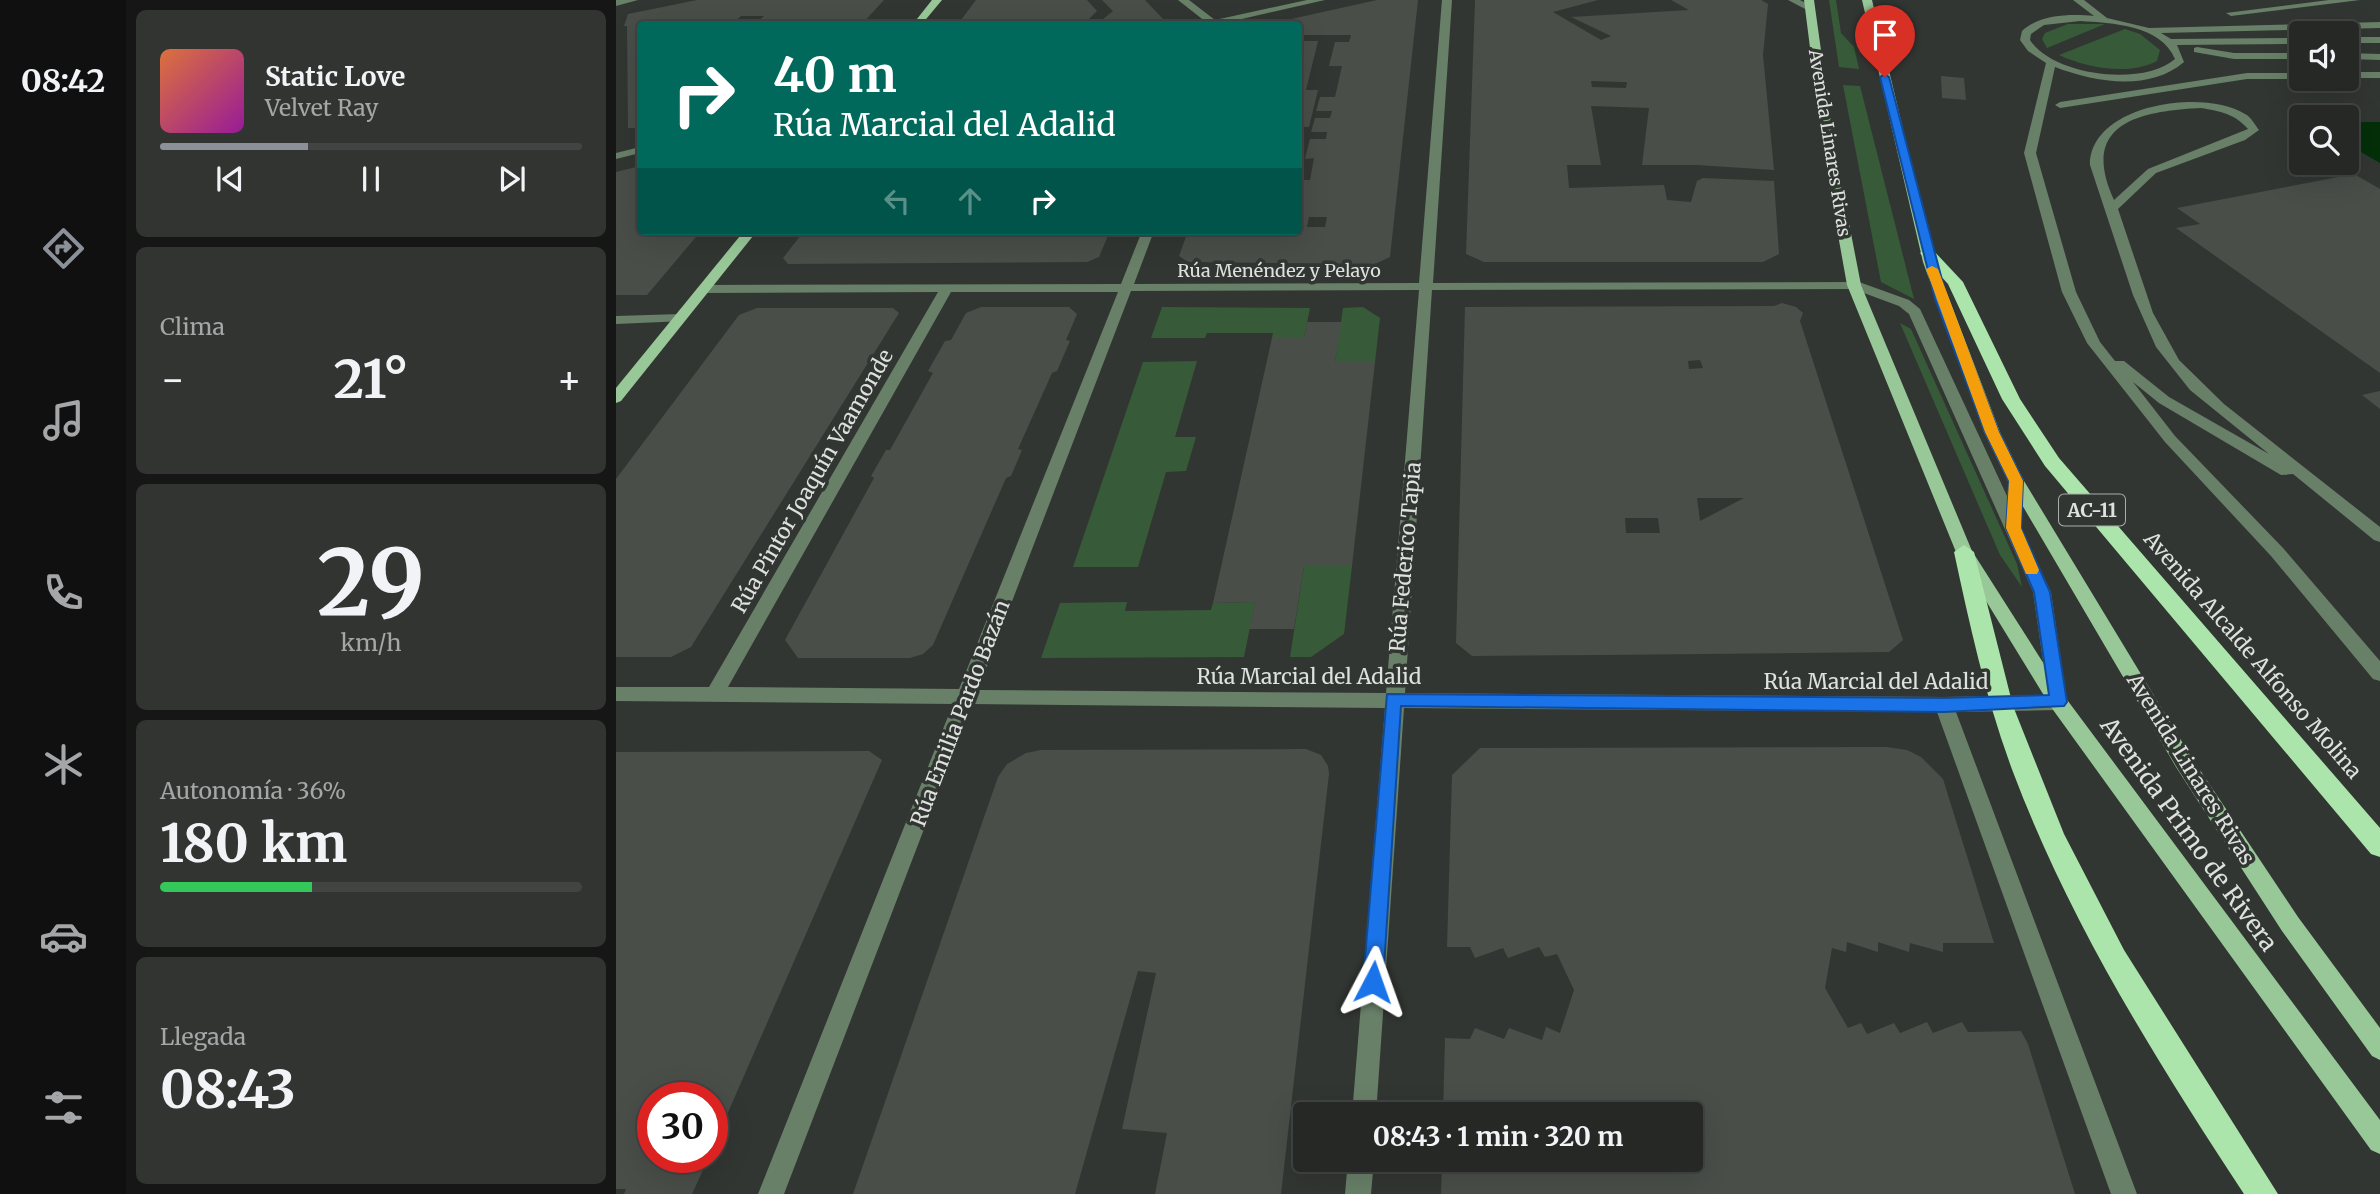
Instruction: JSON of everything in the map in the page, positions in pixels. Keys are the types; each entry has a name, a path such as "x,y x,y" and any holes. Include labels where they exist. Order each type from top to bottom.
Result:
{"highway":[{"name":"Avenida Alcalde Alfonso Molina","path":"1928,253 1955,282 2011,399 2052,462 2380,846"},
{"path":"1964,552 2001,705 2035,799 2097,932 2177,1068 2262,1194"}],"main road":[{"path":"920,21 937,0"},
{"name":"Avenida Linares Rivas","path":"1867,0 1941,299 1992,432 2016,481 2183,761 2290,924 2380,1048"},
{"name":"Avenida Linares Rivas","path":"1810,4 1829,151 1854,285 1964,552"},
{"path":"616,398 748,235"},
{"name":"Avenida Primo de Rivera","path":"1964,552 2058,702 2380,1141"}],"street":[{"path":"616,3 631,0"},
{"path":"1183,0 1209,21"},
{"path":"1226,21 1320,0"},
{"name":"Rúa Federico Tapia","path":"1365,1102 1447,0"},
{"path":"1793,0 1810,4"},
{"path":"2078,0 2103,19"},
{"path":"2231,13 2355,0"},
{"path":"2128,78 2087,73 2051,62 2031,49 2025,41 2026,33 2058,15 2103,19 2147,30 2380,25"},
{"path":"2147,30 2175,47 2240,65 2289,70"},
{"path":"2359,40 2380,40"},
{"path":"2175,47 2289,42"},
{"path":"2038,118 2082,91 2128,78 2164,73 2176,67 2180,60 2175,47"},
{"path":"2175,47 2234,56 2289,56"},
{"path":"2359,57 2380,57"},
{"path":"2051,62 2030,153 2069,292 2094,342 2170,439 2277,552 2380,674"},
{"path":"2359,75 2380,75"},
{"path":"2060,105 2247,76 2289,76"},
{"path":"2112,208 2152,171 2241,138 2254,130 2250,120 2236,111 2224,108 2178,106 2122,120 2098,143 2096,168 2149,321 2174,362 2213,403 2380,536"},
{"path":"616,156 637,151"},
{"name":"Rúa Emilia Pardo Bazán","path":"771,1194 1146,235"},
{"name":"Rúa Menéndez y Pelayo","path":"704,289 1854,285"},
{"name":"Avenida Linares Rivas","path":"1854,285 1904,303 1915,312 2042,592 2058,702"},
{"name":"Rúa Pintor Joaquín Vaamonde","path":"714,695 947,288"},
{"path":"616,320 680,318"},
{"path":"2094,342 2164,400 2324,490"},
{"name":"Avenida Linares Rivas","path":"1940,364 1992,432"},
{"name":"Avenida Linares Rivas","path":"2013,528 2016,481"},
{"name":"Rúa Marcial del Adalid","path":"616,694 2001,705"},
{"path":"2001,705 2058,702"},
{"path":"1944,705 2124,1194"},
{"path":"1358,1194 1360,1172"}],"shaded area":[{"path":"1829,0 1836,0 1841,33 1854,47 1859,69 1839,67"},
{"path":"2068,24 2105,24 2047,48 2042,39 2045,33"},
{"path":"2125,29 2140,34 2160,50 2157,61 2146,66 2121,69 2095,67 2059,55"},
{"path":"1843,85 1860,86 1914,299 1881,282"},
{"path":"2359,122 2380,122 2380,163 2359,151"},
{"path":"1162,307 1310,308 1304,338 1272,338 1273,333 1207,333 1205,338 1151,338"},
{"path":"1363,307 1380,318 1375,362 1335,362 1343,308"},
{"path":"1900,323 1911,329 2017,564 2022,587 2000,555"},
{"path":"1197,361 1175,437 1196,437 1186,471 1166,472 1138,567 1073,567 1143,362"},
{"path":"1304,566 1352,566 1344,634 1311,657 1290,657"},
{"path":"1127,602 1125,611 1211,610 1213,603 1255,602 1244,657 1041,658 1060,603"}],"building":[{"path":"697,0 884,0 865,21 758,21 764,16 741,16 735,21 637,21 637,128 628,128 627,26 624,26 628,14"},
{"path":"976,0 1087,0 1097,11 1083,21 960,21"},
{"path":"1102,0 1145,0 1164,20 1098,21 1113,11"},
{"path":"1377,0 1418,0 1390,257 1375,264 1188,262 1179,256 1187,235 1302,235 1302,180 1310,180 1314,158 1305,159 1310,139 1326,139 1327,132 1311,132 1315,118 1330,118 1332,111 1316,111 1320,97 1335,97 1342,66 1329,66 1335,42 1349,42 1351,35 1302,35 1302,21 1282,21","holes":["1309,217 1327,217 1325,227 1307,227"]},
{"path":"1475,0 1598,0 1553,12 1601,40 1611,36 1571,17 1689,10 1671,0 1761,0 1768,4 1763,55 1774,170 1642,165 1649,108 1591,106 1601,165 1567,165 1569,188 1664,185 1667,200 1691,202 1697,181 1703,178 1774,181 1779,254 1763,262 1484,262 1466,254","holes":["1591,81 1627,82 1626,88 1592,87"]},
{"path":"1302,41 1318,41 1306,90 1318,90 1309,127 1302,127"},
{"path":"1941,76 1964,78 1966,100 1942,98"},
{"path":"637,167 637,235 698,235 647,295 616,295 616,172"},
{"path":"2349,175 2356,175 2380,189 2380,373 2176,228 2200,224 2177,208"},
{"path":"801,235 1108,235 1099,257 1087,262 788,264 783,258"},
{"path":"1782,303 1796,307 1803,313 1800,321 1903,640 1889,652 1472,656 1456,643 1465,307 1774,306","holes":["1700,360 1703,368 1689,369 1688,361","1697,498 1744,498 1700,521","1625,518 1658,518 1660,533 1626,533"]},
{"path":"981,307 1069,307 1077,314 1066,340 1070,341 1057,371 1052,373 1018,449 1022,450 1011,476 1006,478 933,645 923,654 910,658 798,658 785,640 874,478 871,476 886,450 890,450 933,373 928,371 945,341 951,340 966,313"},
{"path":"757,308 893,308 899,313 691,647 671,657 616,657 616,479 739,315"},
{"path":"1307,322 1342,322 1335,362 1375,362 1352,566 1304,566 1294,629 1249,629 1255,602 1213,603 1272,338 1304,338"},
{"path":"2380,391 2380,409 2362,395"},
{"path":"1886,747 1907,750 1921,757 1943,779 1994,943 1943,943 1943,952 1910,943 1909,952 1878,942 1878,952 1847,942 1846,952 1832,948 1825,988 1848,1028 1861,1023 1867,1034 1894,1023 1900,1033 1927,1022 1933,1033 1962,1022 1968,1032 2021,1031 2028,1044 2075,1194 1441,1194 1442,1172 1703,1172 1703,1102 1443,1102 1445,1038 1470,1039 1475,1028 1504,1039 1509,1028 1542,1040 1546,1027 1560,1033 1574,990 1557,954 1545,957 1539,947 1508,958 1503,948 1475,958 1470,947 1447,947 1452,775 1480,748"},
{"path":"1306,749 1321,755 1328,766 1329,774 1281,1194 1155,1194 1167,1133 1122,1129 1156,973 1138,971 1075,1194 853,1194 998,777 1007,764 1026,753 1041,750"},
{"path":"869,751 882,760 728,1112 728,1082 637,1082 637,1173 702,1173 692,1194 624,1194 626,1189 616,1189 616,752"}],"slow traffic":[{"path":"1932,269 1992,432 2016,481 2013,528 2032,570"}],"route":[{"path":"1373,982 1393,699 1944,705 2058,702 2042,592 2013,528 2016,481 1992,432 1941,299 1916,211 1885,77"}]}
